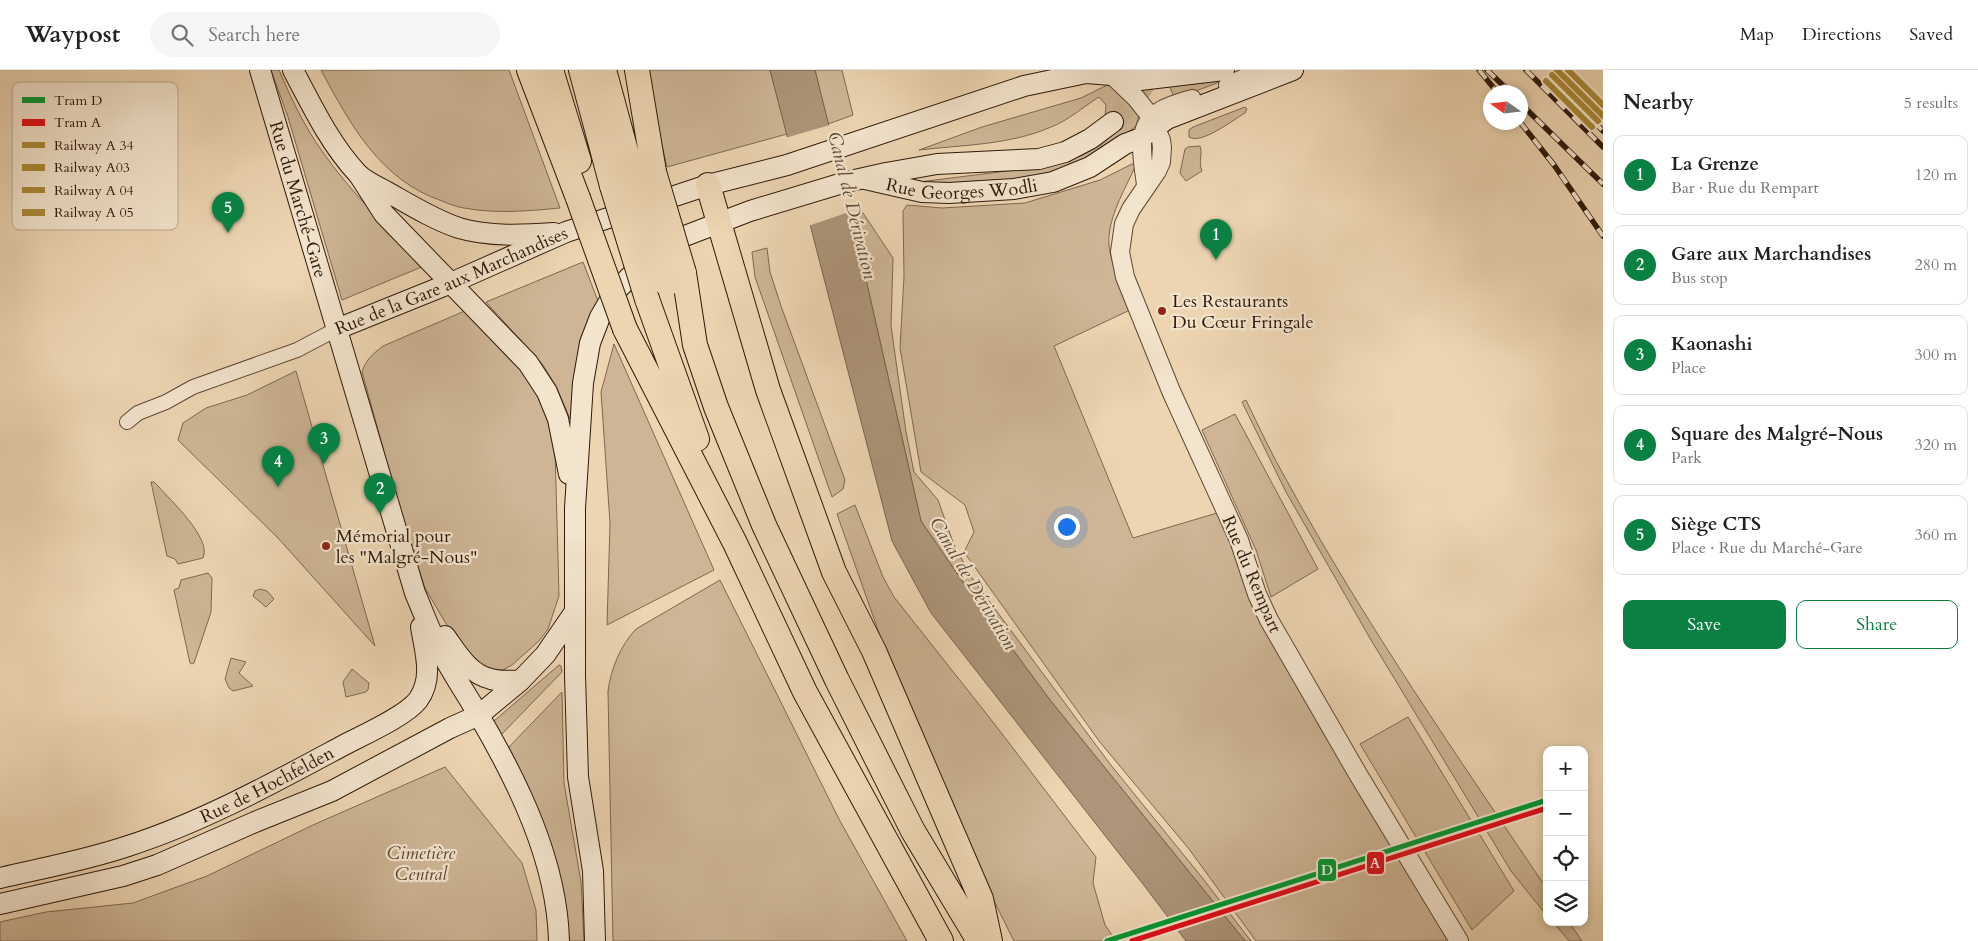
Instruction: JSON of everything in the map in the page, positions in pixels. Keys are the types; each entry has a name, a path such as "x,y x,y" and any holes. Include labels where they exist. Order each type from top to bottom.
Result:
{"highway":[{"path":"529,70 584,196 629,323 659,394 735,543 805,692 941,941"},
{"path":"551,70 584,196"},
{"path":"582,70 633,178 676,279 695,345 716,407 790,583 913,831 979,941"},
{"path":"604,70 633,178 647,299 735,543"},
{"path":"633,178 637,70"},
{"path":"708,185 768,390 834,572 874,651 981,899 990,941"}],"main road":[{"name":"Rue du Marché-Gare","path":"260,70 415,594"},
{"path":"294,70 321,123 339,150 360,175 384,214 528,363 546,392 558,419 575,508"},
{"path":"1112,75 1140,80 1224,70"},
{"name":"Rue Georges Wodli","path":"855,180 922,192 949,193 1014,189 1053,182 1090,166 1150,127 1167,119 1293,70"},
{"name":"Rue de la Gare aux Marchandises","path":"337,329 451,283 566,232 708,185 787,165 1024,86 1086,72 1112,75"},
{"name":"Rue Georges Wodli","path":"855,180 936,164 1039,159 1065,152 1090,139 1113,122"},
{"path":"360,175 416,208 459,228 485,233 523,235 566,232"},
{"path":"595,941 593,871 578,778 574,613 575,508 583,383 590,343 600,317 614,293 646,260 677,239 750,211 855,180"},
{"path":"415,594 467,666 477,674 492,680 520,681"},
{"path":"415,594 435,642 479,715 522,796 537,834 554,891 559,941"},
{"name":"Rue de Hochfelden","path":"0,878 127,847 170,831 316,760 380,726 412,706 424,690 428,669 415,594"},
{"name":"Rue de Hochfelden","path":"0,904 114,878 157,865 332,791 450,728 479,715 520,681 545,655 574,613"}],"street":[{"path":"1112,75 1134,96 1150,127 1163,110 1265,70"},
{"name":"Rue du Rempart","path":"1150,127 1146,185 1130,209 1124,224 1120,252 1125,277 1160,366 1239,540 1257,594 1269,620 1359,776 1459,941"},
{"name":"Rue de la Gare aux Marchandises","path":"127,422 138,413 166,402 193,387 297,350 337,329"}],"green space":[{"path":"271,70 279,70 304,122 333,166 371,210 424,266 342,300 288,117"},
{"path":"321,70 509,70 560,208 512,211 476,210 461,208 420,192 384,165 369,148 343,110"},
{"path":"647,70 770,70 787,134 667,167 647,80"},
{"path":"815,70 842,70 853,115 828,124"},
{"path":"1235,76 1175,99 1168,83"},
{"path":"1109,84 1114,85 1139,115 1136,126 1102,152 1059,172 1029,179 963,185 919,182 1055,165 1083,155 1101,145 1123,126 1115,117 1105,117 1106,105 1099,97 1064,121 1035,133 1003,141 919,150 982,127 1081,98"},
{"path":"1245,107 1247,109 1245,113 1217,131 1201,138 1194,139 1189,137 1189,130 1193,127"},
{"path":"1200,146 1200,165 1202,171 1186,181 1180,173 1185,149"},
{"path":"1132,164 1136,165 1116,209 1109,236 1110,254 1130,310 1054,346 1133,538 1217,513 1242,572 1255,611 1322,731 1447,938 1445,941 1256,941 1189,849 1099,741 964,552 974,532 965,505 921,472 900,348 904,276 903,211 907,205 942,208 1025,203 1100,180"},
{"path":"863,213 893,258 891,326 906,432 914,472 938,500 954,545 972,578 1110,764 1251,941 1245,941 1050,700 965,585 921,521 851,214"},
{"path":"767,248 770,272 781,306 845,480 843,489 832,497 755,277 752,252"},
{"path":"583,262 598,301 570,419 556,386 543,365 486,302"},
{"path":"467,310 527,376 544,408 555,448 559,596 548,629 539,641 512,665 503,670 482,668 458,644 425,588 408,538 362,372 368,360 383,346"},
{"path":"614,344 714,570 607,625 610,523 601,392"},
{"path":"296,371 375,646 277,537 178,440 183,423 206,408 247,395"},
{"path":"1246,400 1281,471 1348,586 1412,688 1543,883 1543,911 1511,871 1371,640 1286,492 1242,402"},
{"path":"1235,414 1318,569 1271,597 1256,550 1202,430"},
{"path":"151,482 158,486 196,530 204,550 203,558 178,564 175,559 167,556"},
{"path":"855,505 883,577 894,597 1096,857 1093,883 1105,925 1116,941 1014,941 936,785 889,661 837,514"},
{"path":"208,573 212,578 211,612 194,663 192,664 190,663 174,590 179,588 181,580"},
{"path":"720,580 840,821 907,941 613,941 608,691 611,674 621,650 636,629"},
{"path":"260,589 267,591 274,599 266,607 253,596 255,591"},
{"path":"231,658 246,662 239,673 253,686 233,691 229,688 225,679"},
{"path":"559,665 562,672 500,736 493,723 494,721"},
{"path":"352,669 369,683 368,690 346,697 343,682"},
{"path":"562,692 564,783 581,882 584,941 568,941 507,749"},
{"path":"1408,717 1514,891 1472,930 1360,744"},
{"name":"Cimetière Central","path":"445,767 522,863 536,910 537,941 0,941 0,922 46,912 133,903 207,876 313,825"},
{"path":"1556,926 1572,926 1582,941 1569,941"}],"shaded area":[{"path":"770,70 815,70 851,214 921,521 965,585 1050,700 1245,941 1186,941 931,613 892,541"}],"pier":[{"path":"830,125 852,211 808,226 785,138"}],"tunnel":[{"path":"1113,122 1139,93 1156,70"}],"railway":[{"path":"1479,70 1491,85"},
{"path":"1487,70 1503,85"},
{"path":"1526,70 1603,147"},
{"path":"1528,111 1603,184"},
{"path":"1594,122 1603,131"},
{"path":"1526,130 1554,165 1603,236"}],"tram line":[{"name":"D","path":"1107,941 1543,801"},
{"name":"A","path":"1132,941 1543,809"}],"transit line":[{"path":"1557,70 1603,116"},
{"path":"1568,70 1603,105"},
{"path":"1546,81 1592,127"}],"rail line":[{"name":"A03","path":"1552,75 1598,121"}],"place":[{"name":"Siège CTS","path":"228,233"},
{"name":"La Grenze","path":"1216,260"},
{"name":"Les Restaurants Du Cœur Fringale","path":"1162,311"},
{"name":"Kaonashi","path":"324,464"},
{"name":"Square des Malgré-Nous","path":"278,487"},
{"name":"Gare aux Marchandises","path":"380,514"},
{"name":"Mémorial pour les \"Malgré-Nous\"","path":"326,546"}],"water label":[{"name":"Canal de Dérivation","path":"853,205"},
{"name":"Canal de Dérivation","path":"974,583"}]}
